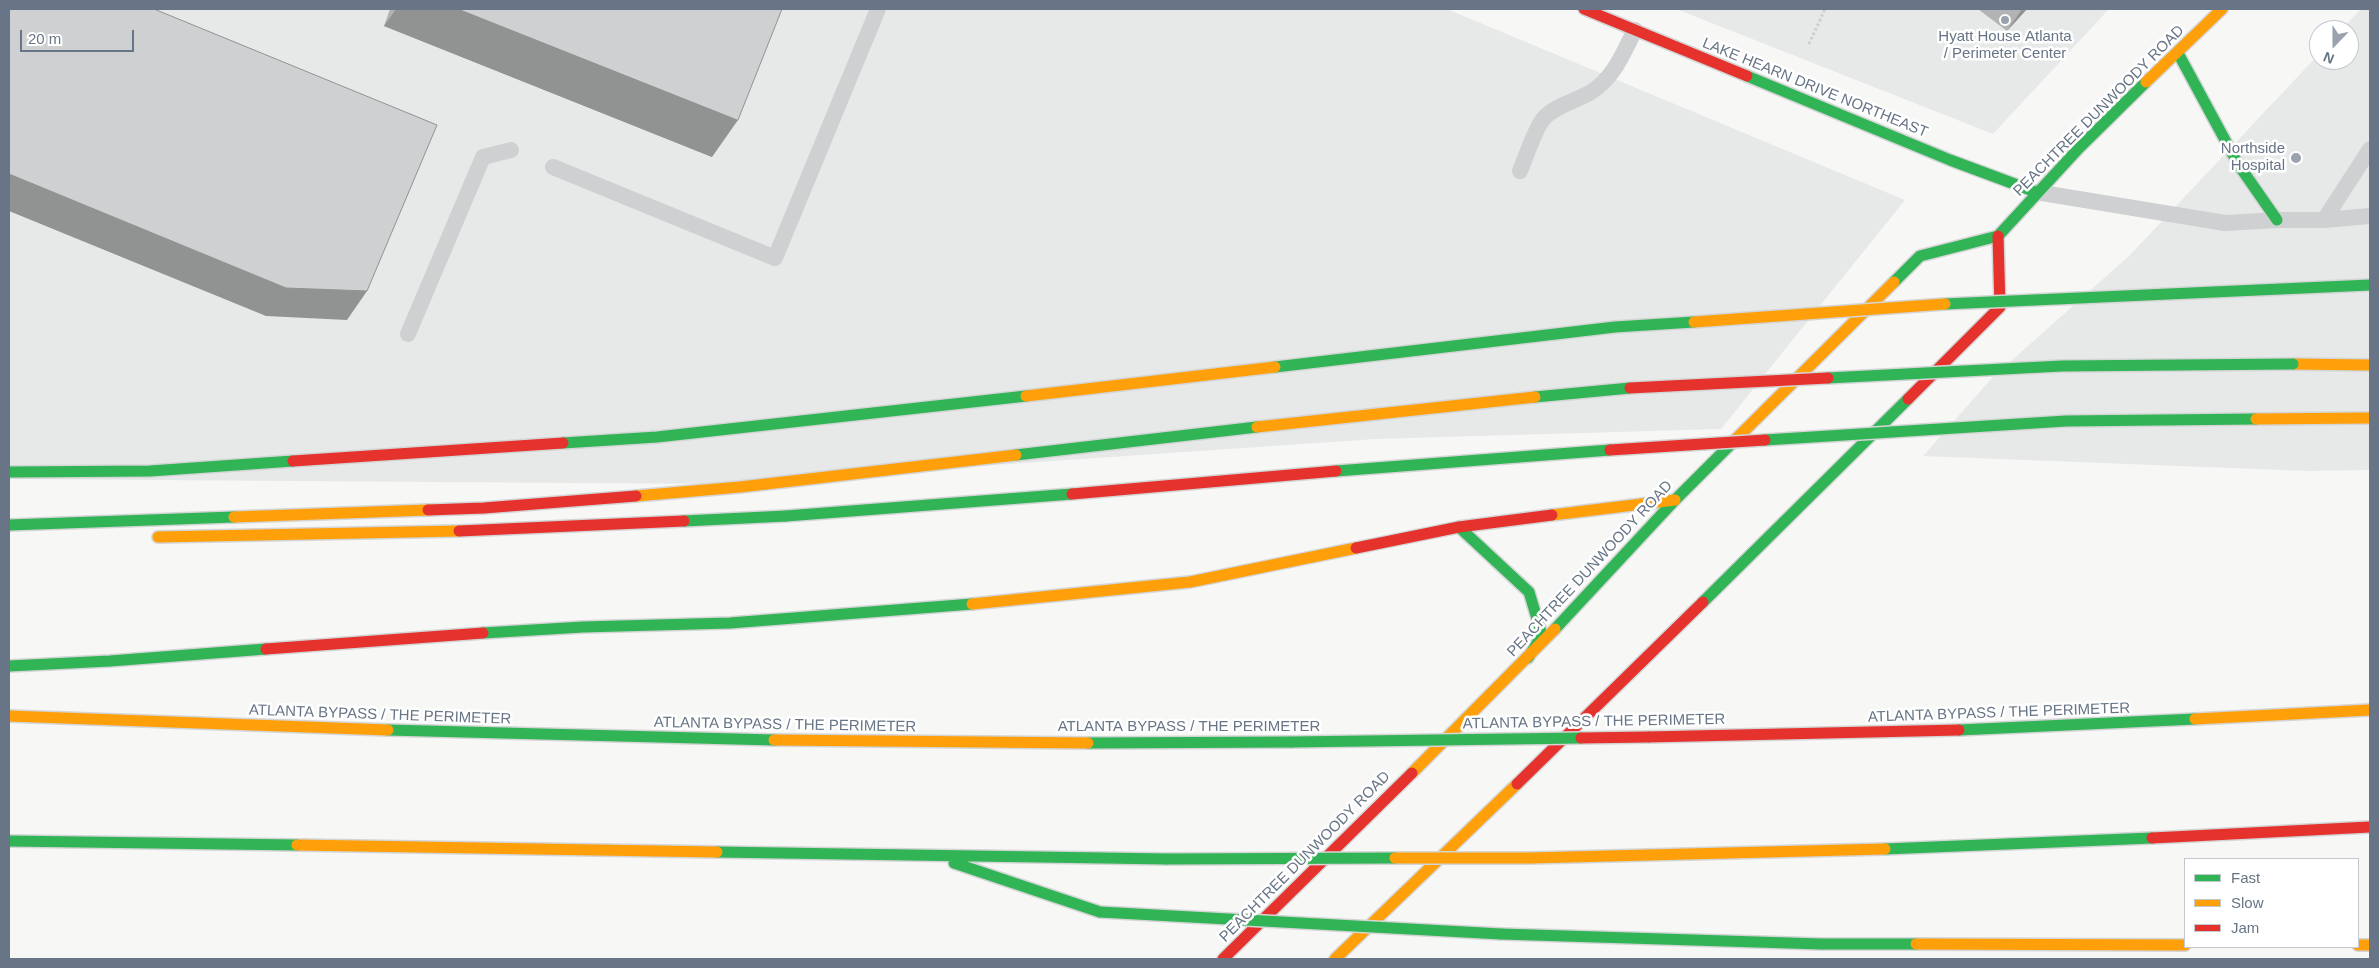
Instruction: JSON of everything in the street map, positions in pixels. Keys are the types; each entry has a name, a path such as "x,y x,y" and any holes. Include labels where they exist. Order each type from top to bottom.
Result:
{"main road":[{"name":"LAKE HEARN DRIVE NORTHEAST","path":"1584,9 1950,160 2036,192"},
{"name":"PEACHTREE DUNWOODY ROAD","path":"1223,959 1528,658 1675,500 1920,256 1998,236 2036,192 2222,9"},
{"path":"2178,53 2238,164 2277,220"},
{"path":"1334,959 1606,699 2000,306 1998,236"},
{"path":"9,472 150,471 657,438 1102,388 1615,327 2004,300 2370,284"},
{"path":"9,525 484,508 740,487 1412,409 1630,388 2062,366 2370,365"},
{"path":"148,537 274,537 528,530 786,516 1542,454 2066,421 2370,418"},
{"path":"9,666 110,661 411,637 583,627 730,623 1041,599 1190,582 1459,527 1675,500"},
{"path":"1459,527 1529,592 1542,635 1528,658"},
{"path":"9,536 32,536"},
{"name":"ATLANTA BYPASS / THE PERIMETER","path":"9,716 757,741 1168,744 1648,737 1987,729 2370,710"},
{"path":"9,841 1167,859 1530,858 1997,846 2370,827"},
{"path":"929,855 1100,912 1501,934 1821,944 2184,945"}],"lane":[{"path":"553,167 775,258 878,9"},
{"path":"1520,171 1544,118 1603,84 1614,71 1635,30"},
{"path":"2324,220 2370,149"},
{"path":"408,334 483,157 512,150"},
{"path":"2036,192 2225,223 2324,220 2370,216"}],"path":[{"path":"1809,44 1825,9"}],"shaded area":[{"path":"9,9 1447,9 1905,200 1721,429 1376,439 715,484 9,479"},
{"path":"1676,9 2109,9 1993,134"},
{"name":"Northside Hospital","path":"2361,9 2370,9 2370,470 2306,471 1923,456 1992,378 2129,256 2309,65 2309,70 2359,70 2359,20 2351,20"}],"building":[{"path":"9,9 154,9 437,125 367,291 286,288 9,174"},
{"path":"458,9 782,9 738,120"}],"traffic: fast":[{"path":"2178,53 2238,164 2277,220"},
{"path":"1747,76 1950,160 2036,192"},
{"path":"1894,282 1920,256 1998,236 2079,148 2146,82"},
{"path":"1945,304 2370,285"},
{"path":"1275,367 1615,327 1694,322"},
{"path":"1828,378 2062,366 2293,364"},
{"path":"1535,397 1630,388"},
{"path":"563,443 657,437 1026,396"},
{"path":"1703,602 1908,399"},
{"path":"1765,440 2066,421 2256,419"},
{"path":"1016,455 1257,427"},
{"path":"1555,629 1675,500 1734,441"},
{"path":"1336,471 1610,450"},
{"path":"9,472 150,471 293,461"},
{"path":"786,516 1072,494"},
{"path":"684,521 786,516"},
{"path":"9,525 234,517"},
{"path":"1459,527 1529,592 1542,635 1528,658"},
{"path":"483,633 583,627 730,623 972,604"},
{"path":"9,666 110,661 266,649"},
{"path":"1959,730 2195,719"},
{"path":"388,730 774,740"},
{"path":"1292,742 1581,738"},
{"path":"1088,743 1292,742"},
{"path":"1885,849 2152,838"},
{"path":"9,841 297,845"},
{"path":"717,852 1167,859"},
{"path":"1167,859 1395,858"},
{"path":"954,863 1100,912"},
{"path":"1100,912 1501,934"},
{"path":"1501,934 1821,944 1916,944"}],"traffic: slow":[{"path":"2146,82 2222,9"},
{"path":"1734,441 1894,282"},
{"path":"1694,322 1945,304"},
{"path":"2293,364 2370,365"},
{"path":"1026,396 1275,367"},
{"path":"1257,427 1535,397"},
{"path":"2256,419 2370,418"},
{"path":"636,496 740,487 1016,455"},
{"path":"1552,515 1675,500"},
{"path":"234,517 428,510"},
{"path":"158,537 459,531"},
{"path":"972,604 1190,582 1356,548"},
{"path":"1412,773 1555,629"},
{"path":"2195,719 2370,710"},
{"path":"9,716 388,730"},
{"path":"774,740 1088,743"},
{"path":"1335,959 1517,784"},
{"path":"297,845 717,852"},
{"path":"1530,858 1885,849"},
{"path":"1395,858 1530,858"},
{"path":"1916,944 2184,945"},
{"path":"2359,945 2370,945"}],"traffic: jam":[{"path":"1584,9 1747,76"},
{"path":"1908,399 2000,307 1998,236"},
{"path":"1630,388 1828,378"},
{"path":"1610,450 1765,440"},
{"path":"293,461 563,443"},
{"path":"1072,494 1336,471"},
{"path":"428,510 484,508 636,496"},
{"path":"1356,548 1459,527 1552,515"},
{"path":"459,531 684,521"},
{"path":"1517,784 1703,602"},
{"path":"266,649 483,633"},
{"path":"1648,737 1959,730"},
{"path":"1581,738 1648,737"},
{"path":"1223,959 1412,773"},
{"path":"2152,838 2370,827"}],"place":[{"name":"Hyatt House Atlanta / Perimeter Center","path":"2005,20"},
{"name":"Northside Hospital","path":"2296,158"}]}
